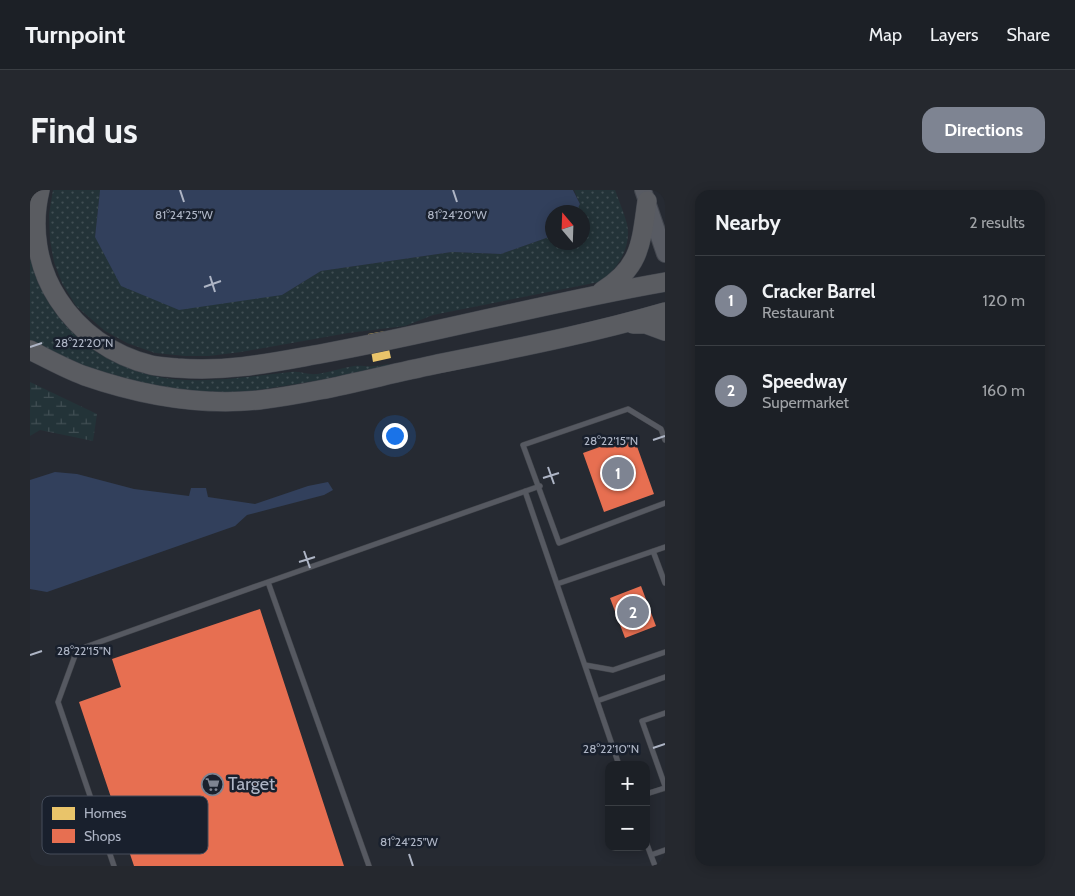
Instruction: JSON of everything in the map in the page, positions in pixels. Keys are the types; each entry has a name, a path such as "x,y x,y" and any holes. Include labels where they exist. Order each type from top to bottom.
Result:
{"highway":[{"path":"40,190 35,230 40,258 52,290 65,311 88,335 117,353 152,366 214,370 240,368 382,343 596,295 665,282"},
{"path":"596,295 614,284 627,272 634,260 641,243 645,196"},
{"path":"30,350 84,376 154,395 205,401 258,400 304,393 621,325 665,312"},
{"path":"621,325 646,324 665,331"}],"main road":[{"path":"645,196 665,254"}],"lane":[{"path":"665,440 661,429 628,409 523,445 540,486 559,543 665,503"},
{"path":"90,796 58,702 77,650 540,486"},
{"path":"525,491 618,761"},
{"path":"557,584 665,547"},
{"path":"653,551 665,582"},
{"path":"268,582 369,866"},
{"path":"585,665 613,670 665,652"},
{"path":"596,701 665,677"},
{"path":"650,793 665,787 642,721 665,713"},
{"path":"651,855 665,850"},
{"path":"649,851 655,866"},
{"path":"110,854 114,866"}],"green space":[{"path":"53,190 100,190 95,237 282,295 321,271 452,252 501,254 545,238 545,250 590,250 590,205 580,205 574,190 615,190 626,220 628,233 622,258 612,272 599,282 433,315 405,326 348,333 241,352 209,356 185,356 155,353 127,343 105,331 76,306 62,283 54,262 50,240 49,214"},
{"path":"30,256 38,281 49,303 64,323 81,340 101,355 123,366 147,374 173,379 217,380 291,372 317,374 354,366 389,365 321,380 247,392 219,393 175,391 96,372 30,342"},
{"path":"30,382 97,414 93,441 40,430 30,436"}],"water":[{"path":"100,190 573,190 580,204 545,205 545,238 501,254 452,252 321,271 282,295 179,310 121,286 95,237"},
{"path":"55,472 77,474 134,489 189,496 191,488 206,488 208,497 255,504 308,486 328,482 333,490 324,495 247,515 235,526 47,592 30,589 30,480"}],"building: Homes":[{"path":"385,331 391,358 373,362 368,334"}],"building: Shops":[{"path":"633,435 654,494 604,512 583,453"},
{"path":"641,586 656,626 625,638 610,598"},
{"name":"Target","path":"260,609 344,866 134,866 130,854 208,854 208,796 111,796 79,702 121,687 112,659"}],"place":[{"name":"Cracker Barrel","path":"618,473"},
{"name":"Speedway","path":"633,612"},
{"name":"Target","path":"212,784"}]}
